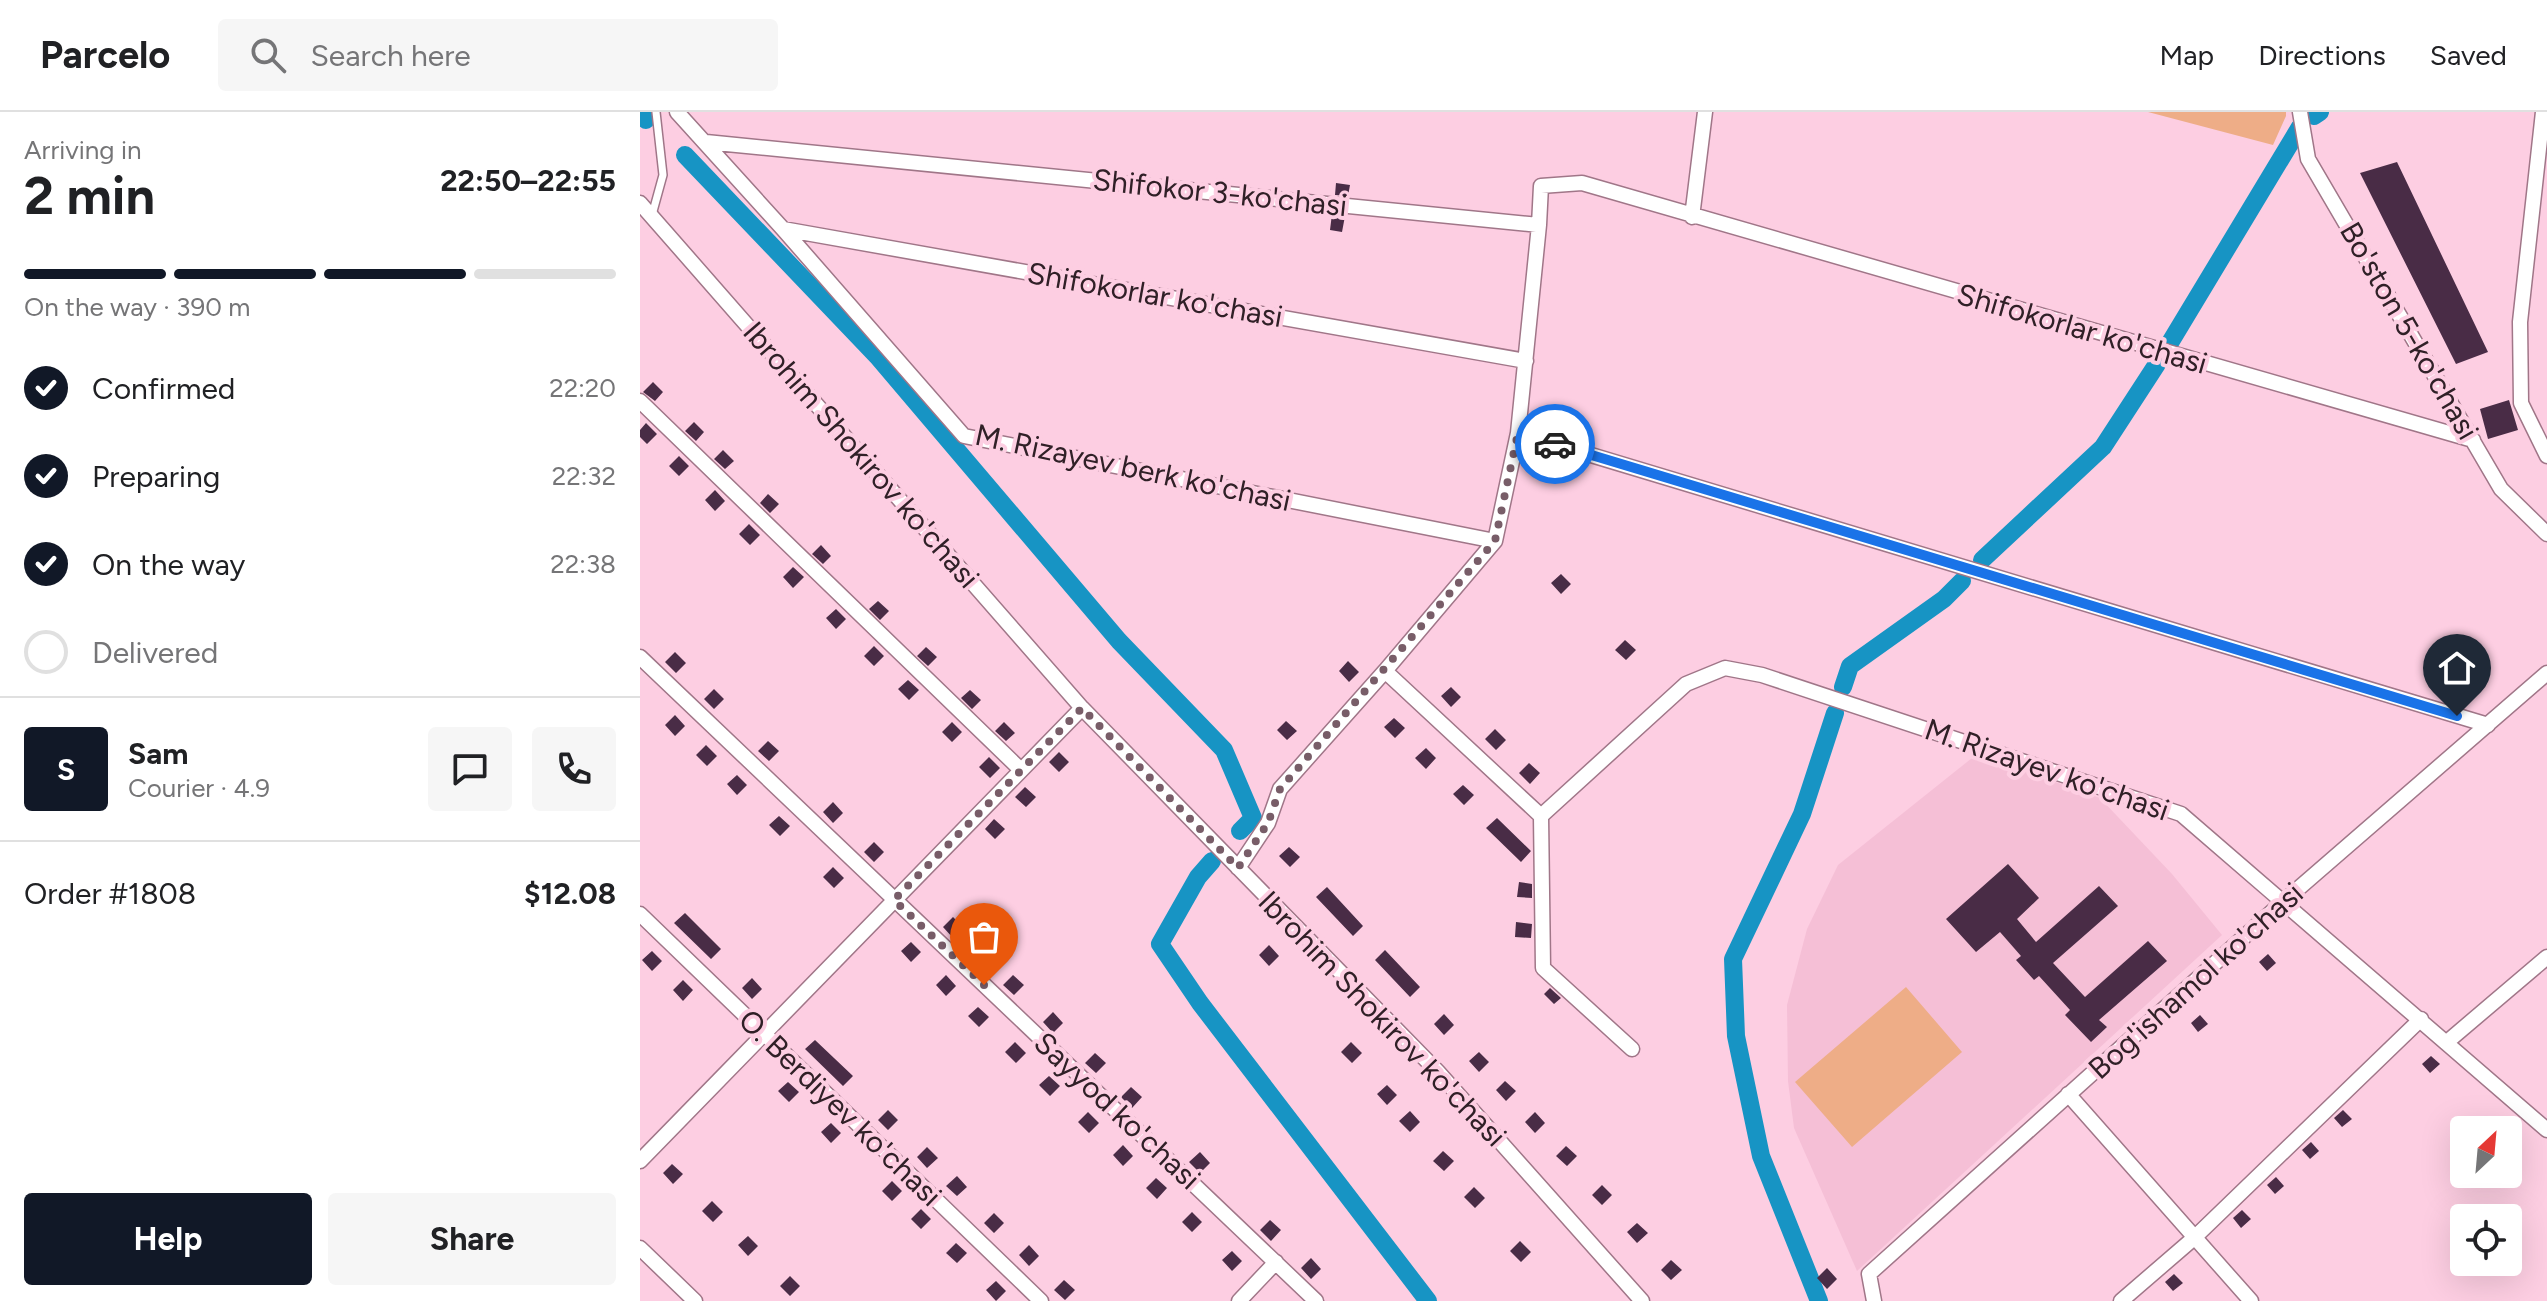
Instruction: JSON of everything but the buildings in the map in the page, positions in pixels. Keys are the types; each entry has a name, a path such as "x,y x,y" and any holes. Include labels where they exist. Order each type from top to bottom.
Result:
{"street":[{"name":"M. Rizayev berk ko'chasi","path":"677,112 964,436 1495,541"},
{"path":"1238,868 1268,823 1280,789 1495,541 1518,433 1541,186 1582,183 1692,217 1705,112"},
{"name":"Bo'ston 5-ko'chasi","path":"2300,112 2308,159 2501,489 2547,534"},
{"path":"2543,112 2520,322 2521,403 2547,456"},
{"name":"Shifokor 3-ko'chasi","path":"706,142 1539,225"},
{"name":"Ibrohim Shokirov ko'chasi","path":"640,203 1082,708 1438,1072 1642,1301"},
{"name":"Shifokorlar ko'chasi","path":"1692,217 2473,440"},
{"name":"Shifokorlar ko'chasi","path":"783,229 1526,361"},
{"path":"640,401 1021,770"},
{"path":"1518,433 2488,725"},
{"name":"Sayyod ko'chasi","path":"640,657 1316,1301"},
{"name":"M. Rizayev ko'chasi","path":"1541,816 1686,684 1725,668 1762,675 2181,814 2547,1130"},
{"path":"1385,671 1541,816 1543,968 1632,1049"},
{"name":"Bog'ishamol ko'chasi","path":"1874,1301 1869,1274 2284,901 2547,673"},
{"path":"640,1161 1082,708"},
{"name":"O. Berdiyev ko'chasi","path":"640,914 1041,1301"},
{"path":"2447,1042 2547,957"},
{"path":"2121,1301 2194,1238 2421,1019"},
{"path":"2068,1094 2251,1301"},
{"path":"640,1248 695,1301"},
{"path":"1239,1301 1276,1262"}],"lane":[{"path":"652,215 663,175 656,112"}],"shaded area":[{"path":"2148,112 2286,112 2286,116 2273,145"},
{"path":"1977,754 2100,798 2172,874 2222,935 1857,1271 1794,1128 1788,1081 1787,1005 1807,929 1838,865"},
{"path":"1906,987 1962,1052 1852,1147 1795,1082"}],"waterway":[{"path":"2314,116 2320,112"},
{"path":"640,114 646,120"},
{"path":"2168,346 2300,127"},
{"path":"685,155 877,356 1119,641 1224,750 1253,818 1240,831"},
{"path":"1982,560 2103,447 2157,364"},
{"path":"1843,687 1850,666 1944,599 1962,581"},
{"path":"1819,1301 1761,1156 1736,1036 1733,959 1802,814 1835,713"},
{"path":"1212,861 1198,877 1160,944 1200,1003 1428,1301"}],"way so far":[{"path":"984,985 894,900 1082,708 1238,868 1268,823 1280,789 1495,541 1518,433 1555,444"}],"route":[{"path":"1555,444 2457,716"}]}
